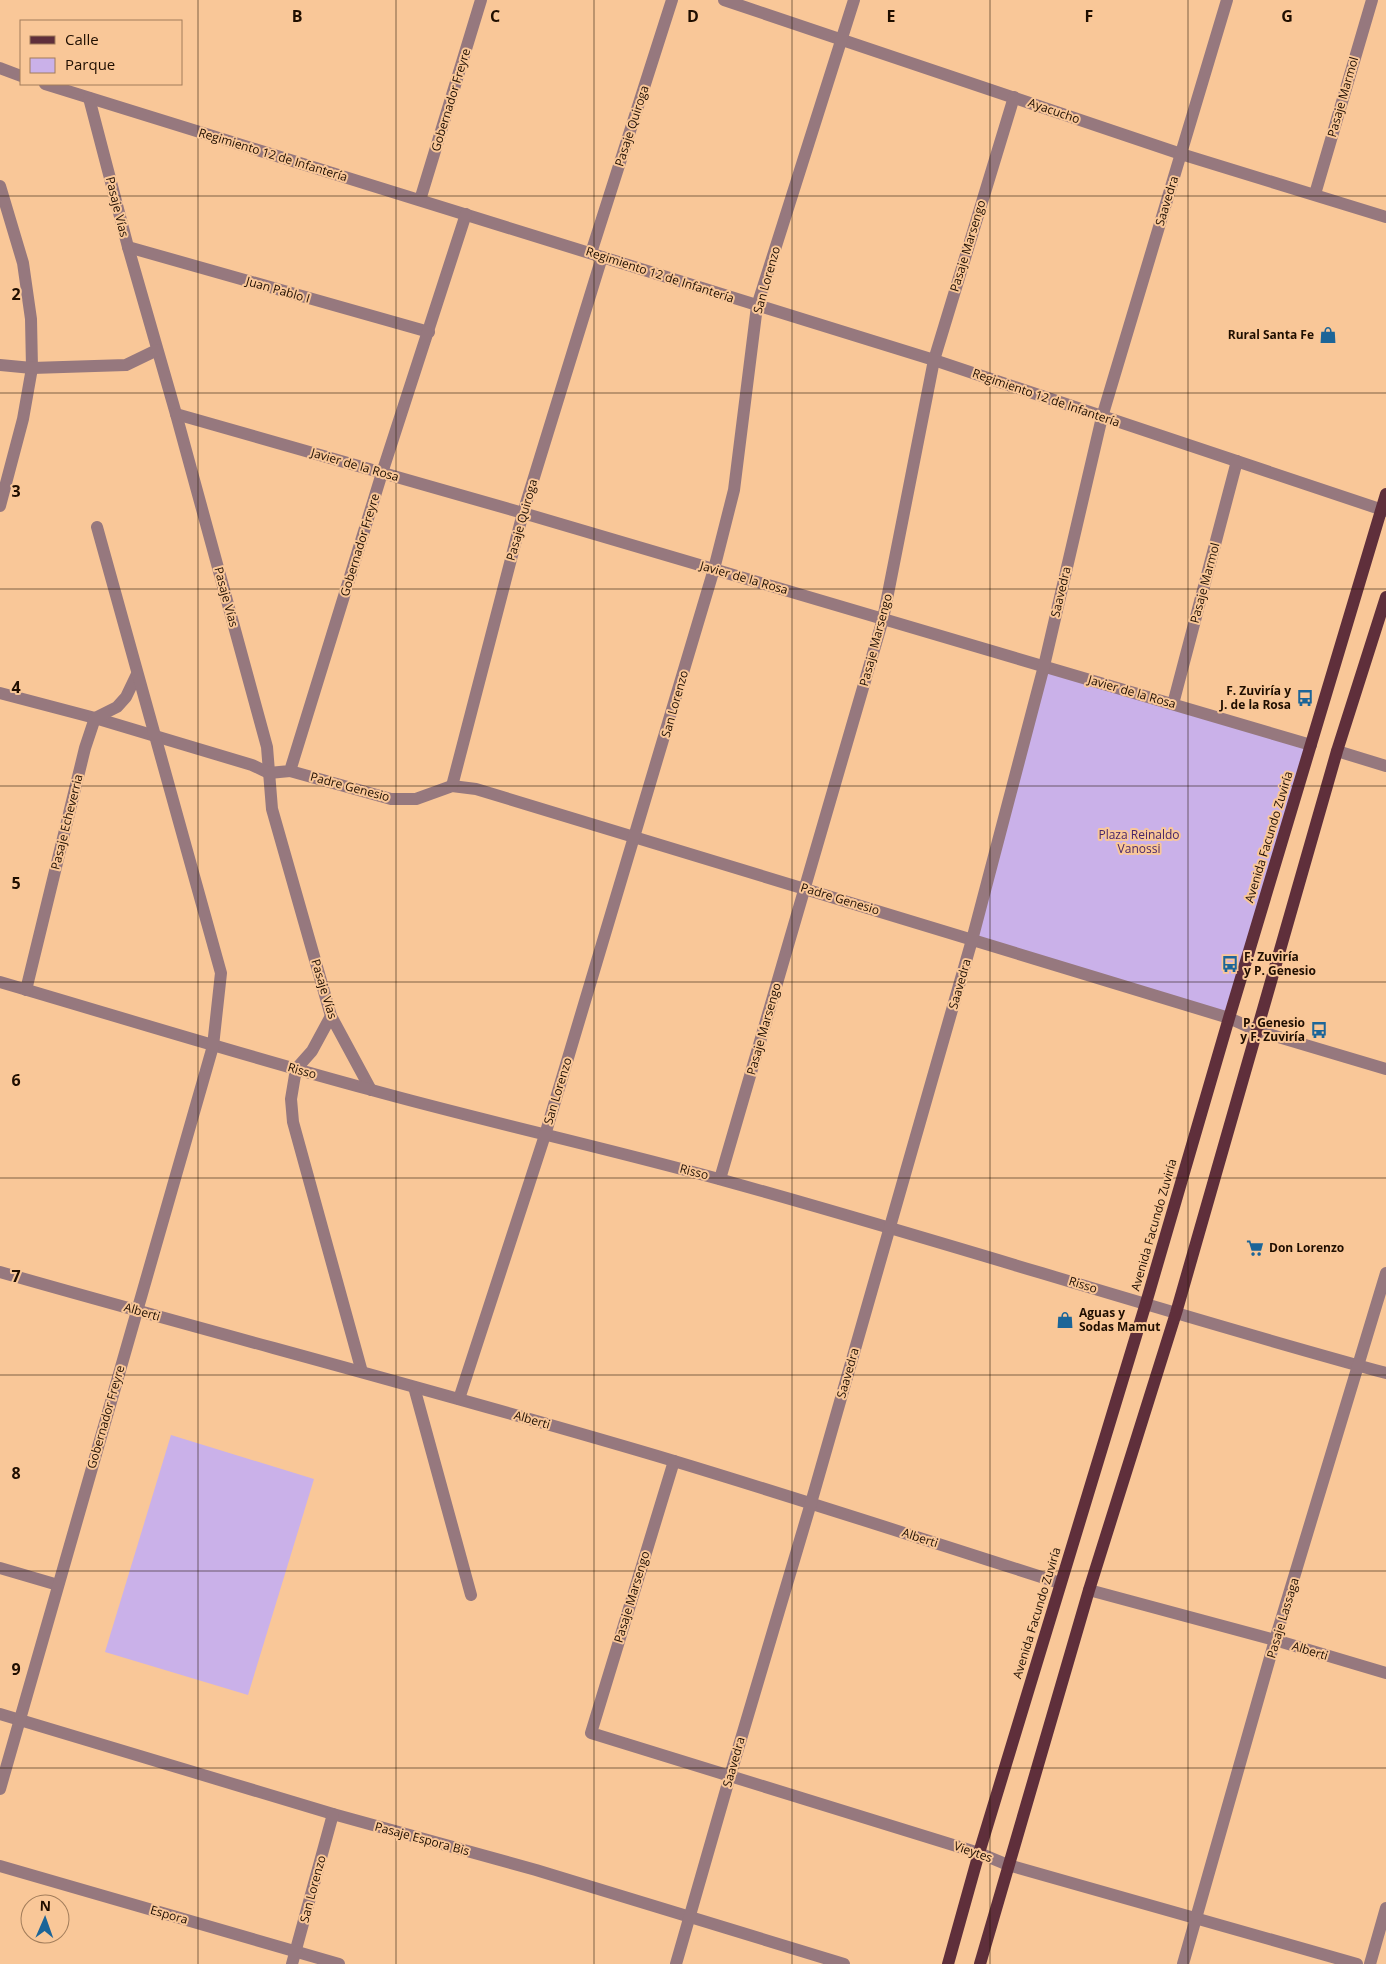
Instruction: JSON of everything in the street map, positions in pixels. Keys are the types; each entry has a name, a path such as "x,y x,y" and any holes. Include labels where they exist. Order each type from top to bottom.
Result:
{"main road":[{"name":"Avenida Facundo Zuviría","path":"948,1964 979,1853 1146,1303 1228,1018 1384,510 1386,494"},
{"path":"980,1964 1089,1590 1176,1313 1337,751 1386,598"}],"street":[{"name":"Gobernador Freyre","path":"420,200 481,0"},
{"name":"Pasaje Quiroga","path":"452,786 523,512 596,255 672,0"},
{"name":"Ayacucho","path":"724,0 1181,154 1386,217"},
{"name":"San Lorenzo","path":"459,1399 545,1135 636,837 714,569 734,490 757,306 854,0"},
{"name":"Saavedra","path":"676,1964 811,1503 972,940 1044,666 1102,417 1227,0"},
{"name":"Pasaje Marmol","path":"1315,194 1372,0"},
{"path":"0,68 20,76"},
{"name":"Regimiento 12 de Infantería","path":"48,85 934,360 1384,510"},
{"name":"Pasaje Marsengo","path":"720,1179 883,619 934,360 1014,97"},
{"name":"Pasaje Vías","path":"90,98 128,247 176,414 267,747 272,809 331,1016 371,1090"},
{"path":"0,186 22,263 31,319 32,368 23,419 0,506"},
{"name":"Gobernador Freyre","path":"290,771 382,473 466,214"},
{"name":"Juan Pablo I","path":"128,247 429,332"},
{"path":"0,365 32,368 126,365 157,350"},
{"name":"Javier de la Rosa","path":"176,414 523,512 1311,745"},
{"name":"Pasaje Marmol","path":"1173,704 1237,461"},
{"path":"97,527 221,973 213,1046"},
{"path":"95,718 117,707 126,697 138,674"},
{"path":"0,692 252,765 270,773 290,771"},
{"name":"Pasaje Echeverria","path":"26,990 85,748 95,718"},
{"path":"1337,751 1386,766"},
{"name":"Padre Genesio","path":"290,771 391,798 416,799 452,786 476,789 1228,1018 1258,1031 1386,1069"},
{"name":"Risso","path":"0,982 213,1046 371,1090 720,1179 890,1227 1176,1313 1386,1372"},
{"path":"331,1016 312,1051 296,1069 291,1099 293,1122 362,1372"},
{"name":"Gobernador Freyre","path":"0,1789 213,1046"},
{"name":"Alberti","path":"0,1272 459,1399 674,1461 811,1503 1060,1584"},
{"name":"Pasaje Lassaga","path":"1183,1964 1276,1640 1360,1365 1386,1273"},
{"path":"414,1387 471,1596"},
{"name":"Pasaje Marsengo","path":"591,1733 674,1461"},
{"path":"0,1568 58,1585"},
{"name":"Alberti","path":"1089,1590 1276,1640 1386,1673"},
{"name":"Pasaje Espora Bis","path":"0,1714 333,1814 536,1870 844,1964"},
{"name":"Vieytes","path":"591,1733 979,1853 1008,1865 1357,1964"},
{"name":"San Lorenzo","path":"294,1958 333,1814"},
{"name":"Espora","path":"0,1866 294,1958 339,1964"},
{"path":"1370,1964 1386,1908"}],"green space":[{"name":"Plaza Reinaldo Vanossi","path":"1047,670 1305,747 1227,1015 975,939"},
{"path":"171,1435 314,1479 248,1695 105,1652"}],"place":[{"name":"Rural Santa Fe","path":"1328,335"},
{"name":"F. Zuviría y J. de la Rosa","path":"1305,698"},
{"name":"F. Zuviría y P. Genesio","path":"1230,964"},
{"name":"P. Genesio y F. Zuviría","path":"1319,1030"},
{"name":"Don Lorenzo","path":"1255,1248"},
{"name":"Aguas y Sodas Mamut","path":"1065,1320"}]}
